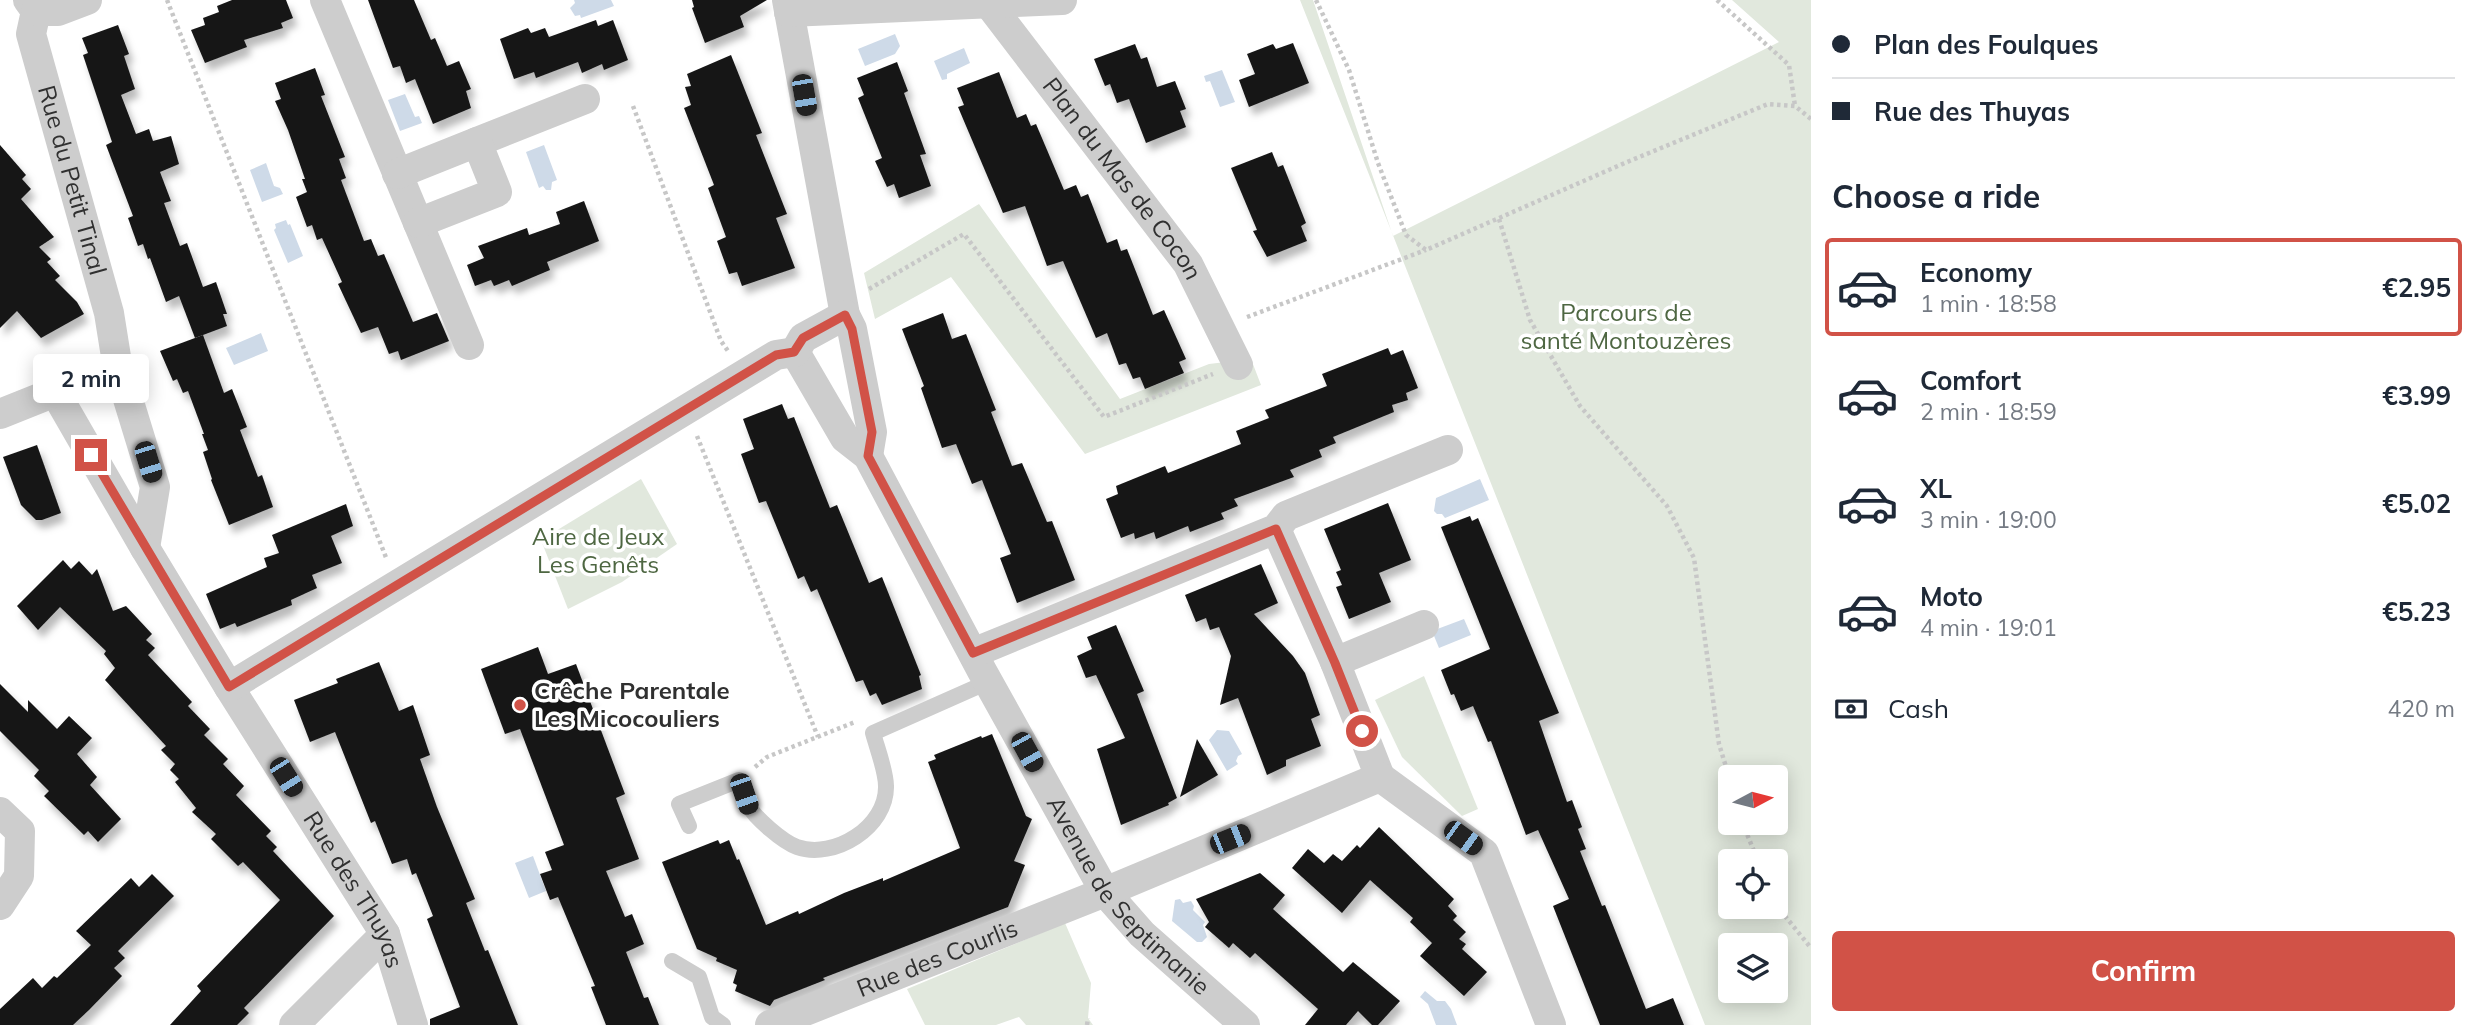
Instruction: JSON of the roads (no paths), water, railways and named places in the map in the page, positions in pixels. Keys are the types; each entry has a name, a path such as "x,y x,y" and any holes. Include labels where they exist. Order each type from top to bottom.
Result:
{"street":[{"path":"32,6 58,11 87,0"},
{"path":"325,0 469,345"},
{"path":"868,456 872,432 852,329 845,315 788,6 989,4 1062,0"},
{"name":"Plan du Mas de Cocon","path":"989,4 1188,264 1238,365"},
{"name":"Rue du Petit Tinal","path":"32,6 31,34 109,313 117,363"},
{"path":"397,174 586,99"},
{"path":"418,223 497,192 477,142"},
{"path":"229,687 776,355 794,352 803,338 845,315"},
{"name":"Avenue de Septimanie","path":"794,352 845,438 868,456 1105,892 1142,934 1245,1025"},
{"path":"0,414 117,363 155,487 145,548"},
{"name":"Rue des Thuyas","path":"55,392 229,687 385,934 413,1025"},
{"path":"973,653 1276,529 1286,516 1448,450"},
{"path":"1276,529 1335,663 1380,777 1484,853 1551,1025"},
{"path":"1335,663 1424,625"},
{"name":"Rue des Courlis","path":"770,1025 1105,892 1380,777"},
{"path":"0,812 20,831 19,876 0,905"},
{"path":"294,1025 385,934"}],"lane":[{"path":"689,826 679,804 740,780 749,808 771,831 796,847 817,850 842,844 862,834 879,812 886,786 873,733 988,681"},
{"path":"672,961 699,977 712,1017 723,1025"}],"water":[{"path":"574,0 611,0 614,6 581,18 580,15 575,16 570,8 575,3"},
{"path":"895,34 900,46 895,54 865,66 858,49"},
{"path":"964,48 970,63 947,74 947,79 942,80 934,61"},
{"path":"1222,70 1235,102 1220,107 1210,81 1206,82 1204,76"},
{"path":"405,94 415,117 419,116 422,123 400,131 388,100"},
{"path":"544,145 557,180 552,182 551,190 546,190 543,186 539,188 526,152"},
{"path":"266,163 274,186 280,188 283,194 262,202 250,170"},
{"path":"286,220 303,256 288,263 274,230 275,224"},
{"path":"261,333 268,351 234,365 226,348"},
{"path":"1480,479 1489,500 1445,518 1434,511 1436,498"},
{"path":"1464,619 1471,635 1439,648 1432,631"},
{"path":"1217,730 1229,731 1242,754 1236,761 1238,764 1227,771 1209,740"},
{"path":"533,856 546,891 529,898 515,863"},
{"path":"1180,899 1183,903 1191,901 1193,910 1205,922 1203,925 1207,937 1202,942 1197,942 1172,921 1175,900"},
{"path":"1425,991 1437,1001 1445,1001 1457,1025 1436,1025 1428,1004 1420,997"}],"place":[{"name":"Crêche Parentale Les Micocouliers","path":"520,705"}],"park label":[{"name":"Parcours de santé Montouzères","path":"1626,327"},
{"name":"Aire de Jeux Les Genêts","path":"598,551"}]}
